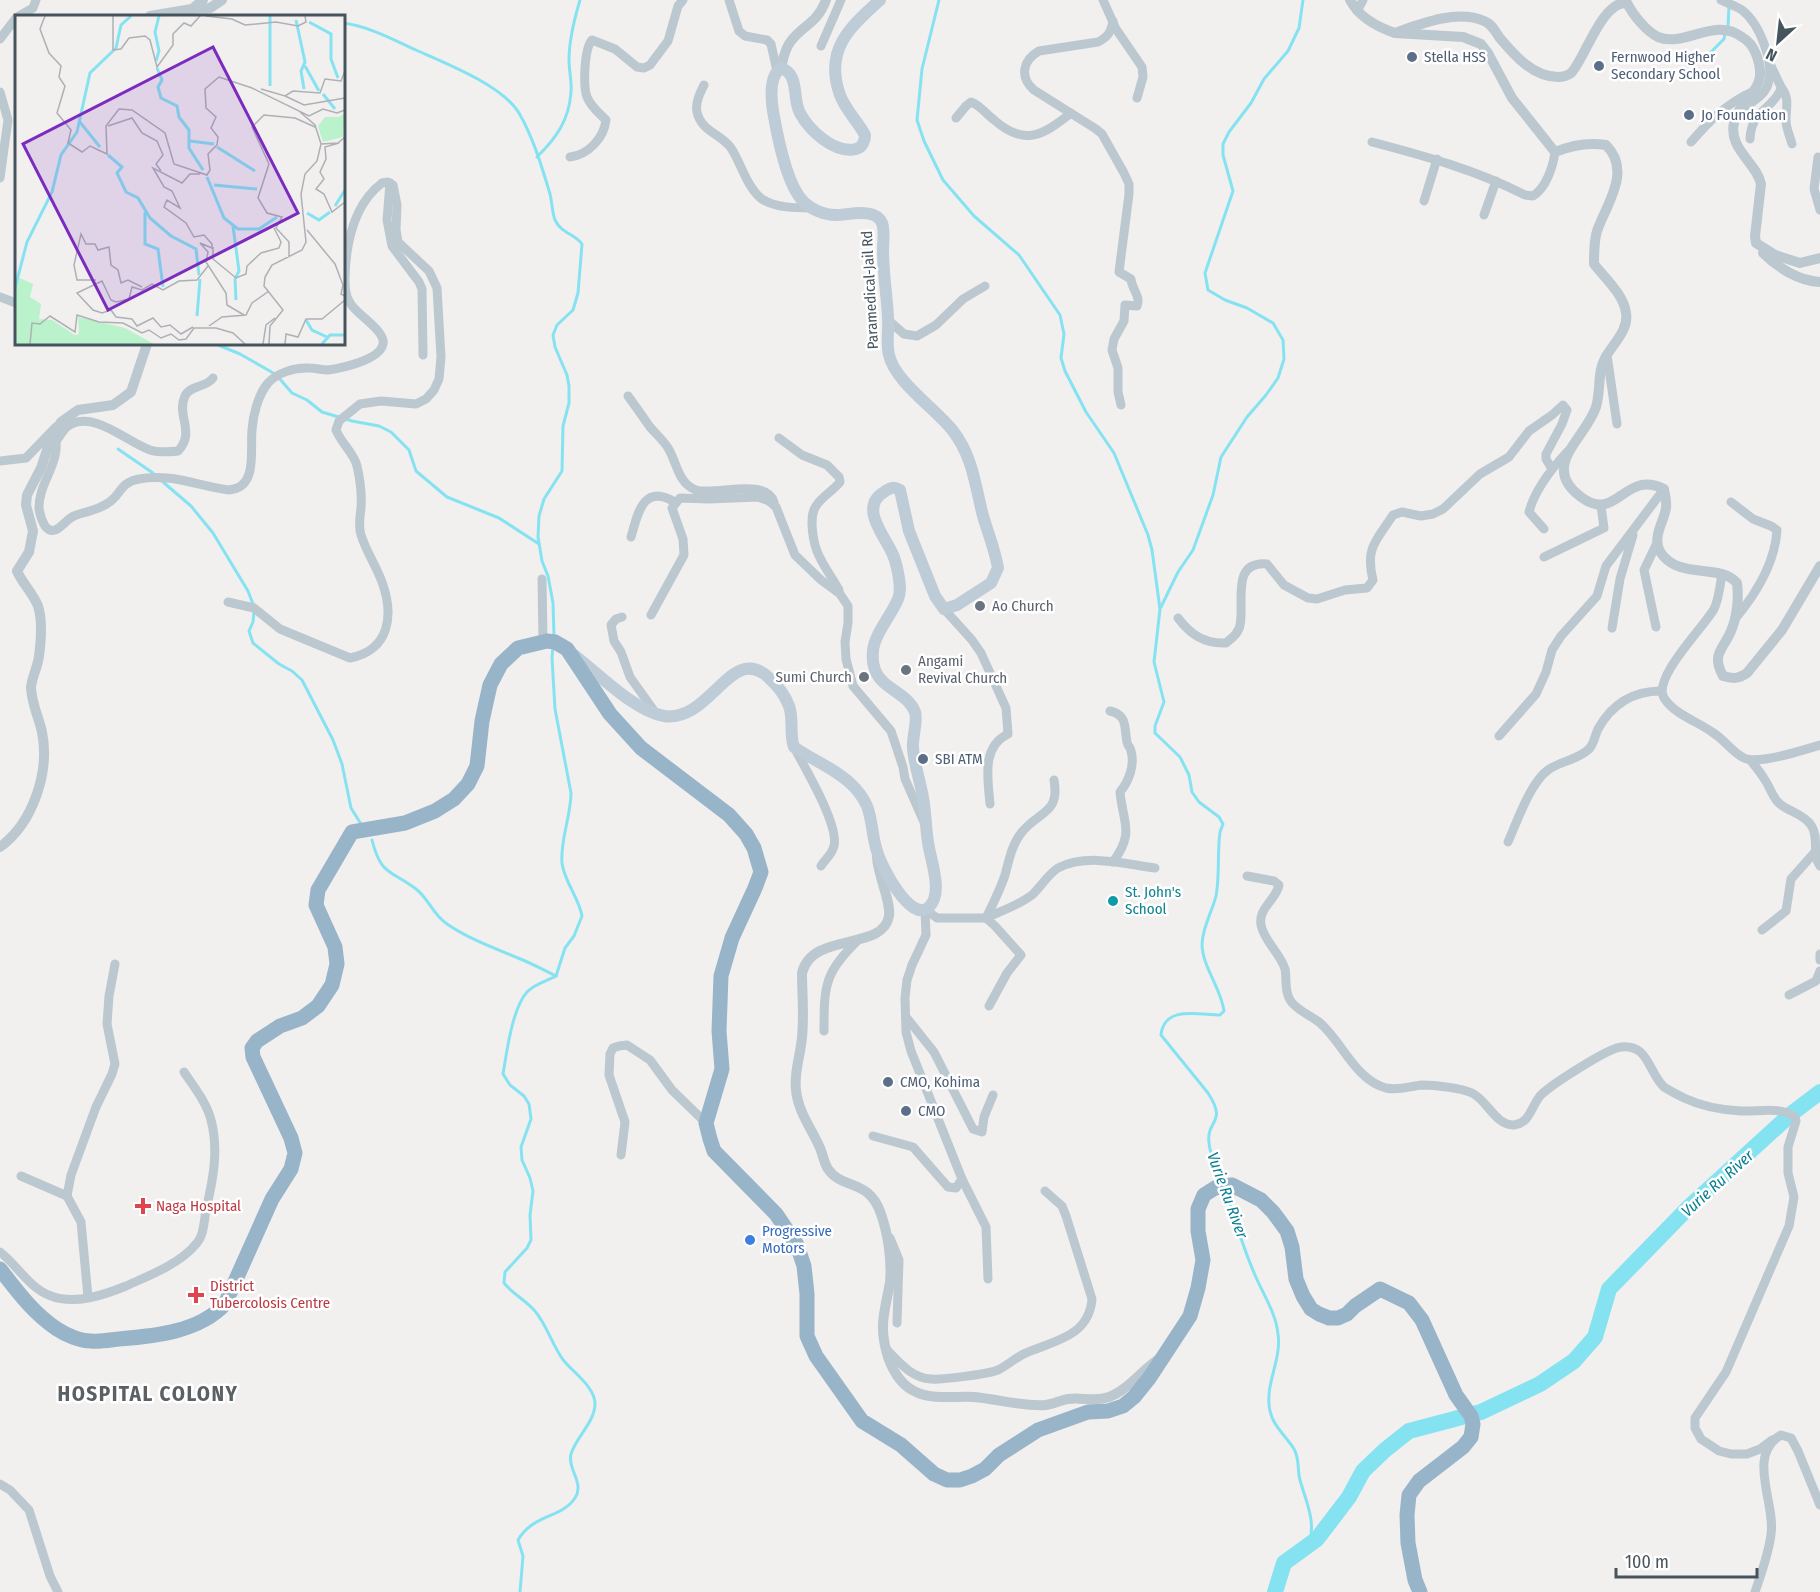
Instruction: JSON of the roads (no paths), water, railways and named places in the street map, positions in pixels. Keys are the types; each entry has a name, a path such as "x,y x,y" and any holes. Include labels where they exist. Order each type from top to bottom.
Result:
{"highway":[{"path":"0,1269 30,1308 57,1329 90,1342 150,1336 179,1330 217,1314 225,1304 273,1199 291,1168 295,1153 291,1138 253,1057 252,1048 257,1041 280,1026 302,1018 318,1006 332,985 337,964 335,946 316,905 318,890 352,832 405,823 435,811 454,799 468,784 477,765 482,722 490,685 501,664 518,648 543,641 555,642 567,649 609,714 641,748 729,815 746,834 759,864 760,872 756,888 732,938 721,976 719,1031 722,1069 706,1123 714,1151 776,1214 797,1245 804,1266 807,1336 816,1356 862,1421 901,1445 934,1474 947,1480 960,1480 985,1468 999,1455 1038,1430 1088,1412 1108,1411 1123,1406 1145,1384 1190,1316 1203,1260 1198,1231 1198,1209 1204,1195 1232,1185 1261,1200 1287,1231 1292,1247 1296,1279 1311,1309 1329,1318 1338,1318 1380,1290 1409,1303 1422,1320 1456,1395 1471,1416 1473,1425 1471,1437 1419,1481 1409,1495 1408,1543 1415,1580 1420,1592"}],"main road":[{"path":"814,208 803,201 795,189 783,157 771,101 774,78 779,70 788,70 793,78 799,112 821,138 836,146 856,149 861,147 865,135 840,96 836,55 841,40 880,0"},
{"name":"Paramedical-Jail Rd","path":"814,208 820,212 835,215 863,213 880,220 883,226 889,355 907,385 953,431 974,470 983,515 998,568 991,583 957,605 944,609"},
{"path":"567,649 630,700 664,716 682,716 698,706 731,675 747,668 765,674 781,691 790,708 794,747 851,784 866,804 872,822 877,854 894,888 911,905 917,909 925,909 930,906 937,892 912,744 916,714 911,705 881,680 875,670 873,652 878,632 898,599 900,585 893,555 877,530 874,519 874,504 879,495 891,488 897,488 902,495 909,531 935,596 944,609"}],"street":[{"path":"192,9 203,0"},
{"path":"156,15 210,8 222,0"},
{"path":"570,157 578,156 588,150 600,137 605,127 606,120 593,107 585,90 588,44 592,40 601,42 615,49 638,67 644,68 650,65 668,41 678,6 683,0"},
{"path":"729,0 740,31 745,36 766,40 771,44 779,70"},
{"path":"779,70 793,38 816,20 826,0"},
{"path":"821,46 841,0"},
{"path":"1103,0 1123,42 1142,67 1143,77 1137,98"},
{"path":"1350,0 1357,11 1381,28 1395,33 1470,38 1480,44 1488,53 1512,98 1555,152 1547,177 1538,193 1533,196 1525,195 1496,181 1437,159 1372,142"},
{"path":"1357,11 1363,0"},
{"path":"1721,0 1741,9 1756,26 1767,59 1769,78 1766,89 1741,109"},
{"path":"1395,33 1436,19 1450,17 1482,20 1493,27 1526,65 1550,76 1561,77 1569,75 1576,66 1592,32 1612,5 1623,1 1628,3 1658,37 1675,38 1725,29 1736,32 1750,43 1756,53 1760,68 1756,90 1741,109 1734,123 1735,140 1740,151 1760,177 1756,243 1764,254 1791,273 1806,281 1820,282"},
{"path":"20,15 34,4"},
{"path":"0,39 15,21"},
{"path":"1113,21 1107,37 1098,42 1039,51 1031,56 1025,64 1024,71 1027,84 1102,134 1129,184 1119,272 1131,279 1138,302 1137,306 1125,305 1124,321 1113,344 1113,356 1118,368 1118,392 1121,405"},
{"path":"1767,59 1786,93 1787,128 1792,144"},
{"path":"704,85 697,102 697,111 706,128 729,146 756,192 763,199 780,205 814,208"},
{"path":"1750,139 1750,129 1754,122 1760,112 1778,96 1781,87"},
{"path":"1691,142 1710,119 1726,106 1756,90"},
{"path":"0,92 9,120 0,178"},
{"path":"956,118 971,102 1007,131 1018,136 1029,136 1050,130 1071,113"},
{"path":"1555,152 1586,143 1606,145 1614,153 1617,179 1596,234 1594,264 1617,291 1626,313 1625,328 1600,369 1594,413 1565,457 1564,466 1569,484 1581,497 1601,506 1609,504 1625,491 1645,484 1664,489"},
{"path":"1818,157 1814,189 1820,210"},
{"path":"1424,201 1437,159"},
{"path":"1484,215 1496,181"},
{"path":"62,422 56,438 57,452 39,500 42,522 48,530 57,530 74,516 100,508 114,499 126,483 138,479 165,477 229,490 243,487 250,475 252,429 258,404 270,381 297,369 334,369 364,361 379,352 383,346 380,333 350,304 345,288 345,269 348,238 360,211 376,187 382,183 390,183"},
{"path":"390,183 387,220 392,246 422,289 423,355"},
{"path":"228,602 254,608 280,629 350,658 369,651 380,642 386,630 388,601 361,534 359,522 361,491 357,463 336,430 339,421 360,404 381,401 416,404 426,399 434,390 439,379 441,357 435,282 429,272 398,242 396,194 390,183"},
{"path":"1756,243 1775,255 1800,264 1820,258"},
{"path":"888,320 904,334 917,336 936,325 963,299 985,286"},
{"path":"0,297 15,303"},
{"path":"0,461 26,458 62,422 78,410 113,405 131,392 147,345"},
{"path":"1607,355 1617,424"},
{"path":"0,848 24,822 36,796 43,766 44,745 31,686 39,657 41,620 38,607 17,571 28,552 33,531 26,505 27,495 41,468 50,441 69,426 97,423 115,430 149,450 178,452 186,440 187,431 183,408 187,393 206,385 213,378"},
{"path":"628,396 669,449 683,480 690,488 709,492 758,489 773,497 795,555 845,600"},
{"path":"1178,618 1188,631 1197,637 1216,644 1226,643 1237,633 1241,624 1241,585 1246,571 1259,563 1267,564 1284,585 1308,598 1367,588 1373,580 1369,554 1393,515 1402,512 1421,516 1443,509 1480,474 1509,457 1529,431 1552,416 1563,405 1567,410 1546,454 1546,459 1552,469"},
{"path":"779,438 802,455 827,465 839,477 840,482 814,508 813,538 819,560 845,600 849,612 845,642 846,659 853,686 891,731 905,779 916,808 927,827"},
{"path":"1544,529 1529,512 1531,503 1552,469 1570,449"},
{"path":"1499,736 1536,694 1546,672 1552,650 1561,636 1597,596 1606,566 1664,489"},
{"path":"1656,627 1644,570 1657,543 1658,531 1667,506 1664,489"},
{"path":"631,537 640,507 646,500 660,496 675,502"},
{"path":"651,615 684,555 685,547 681,531 673,515 672,508 675,502 680,498 758,497 769,501 776,507"},
{"path":"1731,502 1754,519 1777,530 1765,574 1734,621"},
{"path":"1544,557 1604,528 1601,506"},
{"path":"1612,628 1620,579 1636,524"},
{"path":"1657,543 1660,553 1676,565 1702,572 1722,574 1732,577 1737,583 1738,596 1734,621 1718,656 1717,666 1723,676 1732,679 1740,678 1747,673 1782,630 1820,566"},
{"path":"1722,574 1715,606 1682,651 1662,684 1661,691 1670,705 1681,714 1712,731 1737,754 1751,761 1764,777 1776,800 1799,814 1813,827 1816,834 1816,859 1820,866"},
{"path":"542,579 543,641"},
{"path":"944,609 977,645 1006,708 1008,734 995,743 989,754 987,767 990,804"},
{"path":"622,617 616,619 611,625 614,641 621,652 634,685 657,714"},
{"path":"1508,842 1526,802 1544,773 1585,753 1591,747 1608,713 1617,704 1638,693 1661,691"},
{"path":"1110,711 1119,714 1125,722 1127,743 1132,758 1130,778 1120,792 1126,825 1125,844 1113,862"},
{"path":"1751,761 1820,745"},
{"path":"794,747 820,799 834,835 831,854 821,866"},
{"path":"986,918 1002,883 1013,847 1022,832 1051,808 1054,780"},
{"path":"1762,930 1786,911 1791,879 1815,852"},
{"path":"877,854 878,867 888,902 887,924 876,934 817,951 808,958 803,966 802,1034 796,1070 796,1090 803,1115 821,1149 828,1169 840,1180 865,1190 876,1202 899,1260 897,1323"},
{"path":"925,909 936,918 986,918 1025,900 1055,870 1061,867 1086,861 1155,868"},
{"path":"1247,876 1274,881 1279,885 1278,891 1261,914 1261,924 1265,936 1285,969 1290,1000 1319,1023 1359,1069 1377,1084 1396,1088 1434,1086 1472,1093 1483,1100 1505,1124 1512,1125 1520,1123 1531,1115 1539,1097 1552,1086 1609,1051 1620,1047 1633,1047 1643,1052 1665,1087 1684,1098 1742,1111 1782,1111 1795,1117 1796,1121 1788,1147 1788,1173 1794,1197 1789,1226 1726,1372 1695,1418 1695,1428 1701,1439 1719,1452 1747,1454 1760,1449 1781,1435 1791,1438 1820,1505"},
{"path":"925,909 926,935 907,980 904,998 906,1032 911,1051 962,1179 986,1227 988,1279"},
{"path":"986,918 1021,955 1007,972 989,1005"},
{"path":"824,1031 824,1004 829,977 842,956 859,939"},
{"path":"1820,954 1820,960"},
{"path":"88,1297 81,1222 67,1196 70,1175 115,1064 107,1024 115,964"},
{"path":"1789,995 1816,981 1820,971"},
{"path":"906,1017 934,1052 973,1129 977,1132 982,1132 984,1117 993,1095"},
{"path":"621,1155 625,1122 609,1075 610,1054 613,1048 627,1046 650,1060 676,1095 706,1123"},
{"path":"0,1252 35,1288 51,1296 64,1299 88,1297 116,1290 155,1273 196,1244 201,1236 215,1171 211,1119 202,1099 184,1072"},
{"path":"873,1136 913,1147 948,1187 956,1188 962,1179"},
{"path":"21,1176 67,1196"},
{"path":"886,1349 911,1372 931,1379 972,1376 998,1370 1023,1354 1059,1342 1071,1335 1088,1317 1092,1299 1062,1206 1045,1191"},
{"path":"885,1227 890,1267 890,1282 883,1316 886,1349 891,1365 902,1382 916,1392 930,1395 975,1397 1026,1405 1047,1405 1068,1398 1099,1400 1110,1397 1125,1387 1145,1368 1163,1357"},
{"path":"1755,1592 1771,1535 1772,1519 1764,1471 1766,1451 1772,1440"},
{"path":"0,1484 10,1490 29,1509 50,1576 58,1592"}],"waterway":[{"path":"537,157 556,136 568,112 571,88 570,45 580,0"},
{"name":"Vurie Ru River","path":"939,0 922,69 917,120 924,141 943,180 974,216 1019,255 1060,315 1064,334 1061,358 1065,371 1086,412 1114,453 1152,550 1160,609 1154,662 1164,702 1155,726 1155,733 1180,757 1189,775 1192,792 1199,802 1219,817 1223,824 1219,840 1216,896 1205,926 1202,945 1205,962 1224,1011 1220,1015 1193,1013 1175,1015 1164,1026 1161,1035 1214,1103 1216,1116 1210,1129 1209,1143 1212,1158 1222,1181"},
{"path":"1161,607 1178,572 1193,550 1213,495 1221,457 1247,417 1278,378 1284,359 1283,340 1273,323 1208,290 1205,273 1233,191 1223,155 1223,144 1229,132 1251,103 1264,79 1288,51 1299,28 1303,0"},
{"path":"1728,28 1729,5"},
{"path":"345,23 381,34 457,68 487,84 511,103 524,122 537,152 550,194 555,220 561,228 582,244 578,293 573,310 557,325 553,335 569,386 569,403 563,426 562,471 544,499 539,516 538,537 553,603 554,636"},
{"path":"1707,56 1724,39 1725,34"},
{"path":"218,345 240,354 275,374"},
{"path":"279,378 292,393 307,400 322,412 379,426 391,432 409,450 416,471 447,497 499,518 539,544"},
{"path":"118,449 153,473"},
{"path":"163,482 191,506 213,533 248,591 253,604"},
{"path":"254,611 249,631 253,643 302,680 333,740 342,764 351,808 361,824"},
{"path":"520,1592 523,1556 518,1540 531,1525 563,1509 575,1498 578,1487 571,1465 571,1454 592,1418 595,1405 592,1393 584,1381 564,1361 539,1316 504,1283 505,1272 527,1248 531,1240 530,1215 533,1191 522,1160 521,1147 531,1119 529,1104 524,1096 510,1085 503,1074 511,1031 517,1009 527,992 556,976 565,948 574,936 582,916 562,863 571,793 555,709 553,646"},
{"path":"372,840 375,852 383,866 416,889 447,924 473,939 556,976"},
{"name":"Vurie Ru River","path":"1275,1592 1284,1563 1317,1539 1349,1497 1363,1471 1409,1431 1481,1412 1540,1384 1574,1361 1595,1337 1609,1289 1688,1208 1791,1114 1820,1092"},
{"name":"Vurie Ru River","path":"1226,1192 1247,1255 1277,1326 1279,1344 1269,1392 1270,1411 1297,1457 1300,1480 1311,1521 1309,1547"}],"place":[{"name":"Stella HSS","path":"1412,57"},
{"name":"Fernwood Higher Secondary School","path":"1599,66"},
{"name":"Jo Foundation","path":"1689,115"},
{"name":"Ao Church","path":"980,606"},
{"name":"Angami Revival Church","path":"906,670"},
{"name":"Sumi Church","path":"864,677"},
{"name":"SBI ATM","path":"923,759"},
{"name":"St. John's School","path":"1113,901"},
{"name":"CMO, Kohima","path":"888,1082"},
{"name":"CMO","path":"906,1111"},
{"name":"Naga Hospital","path":"143,1206"},
{"name":"Progressive Motors","path":"750,1240"},
{"name":"District Tubercolosis Centre","path":"196,1295"}],"district":[{"name":"HOSPITAL COLONY","path":"148,1394"}]}
